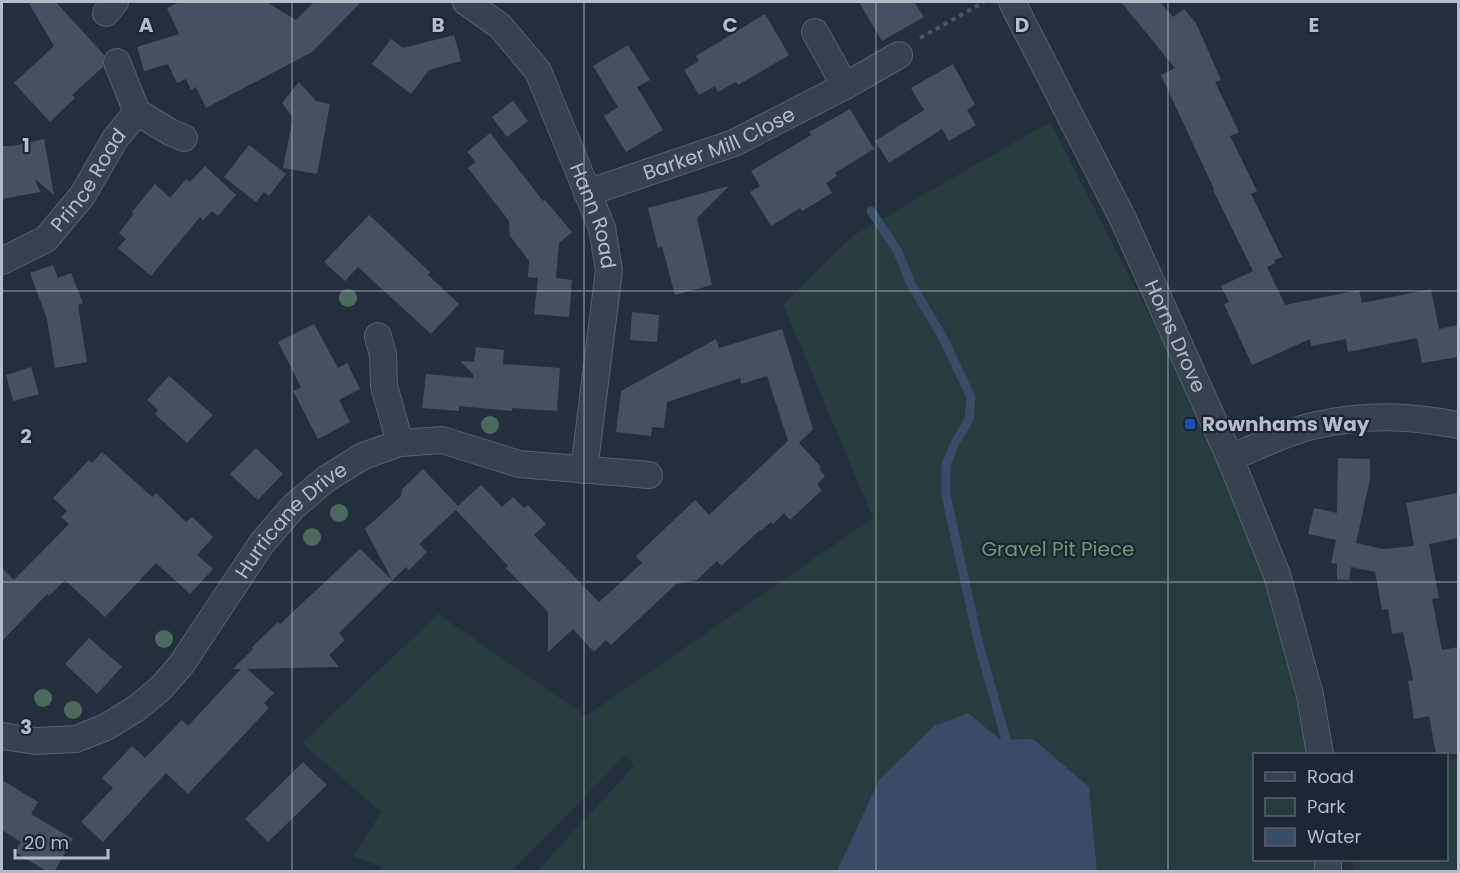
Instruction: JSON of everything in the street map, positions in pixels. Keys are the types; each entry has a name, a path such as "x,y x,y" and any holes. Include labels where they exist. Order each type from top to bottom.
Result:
{"street":[{"name":"Hann Road","path":"466,2 500,26 538,71 602,228 609,270 584,470"},
{"name":"Horns Drove","path":"1012,2 1124,219 1230,458 1277,575 1310,695 1320,753"},
{"path":"815,32 845,86"},
{"name":"Barker Mill Close","path":"587,193 734,143 845,86 899,55"},
{"name":"Prince Road","path":"117,62 137,112 184,138"},
{"name":"Prince Road","path":"2,261 46,239 82,196 115,139 137,112"},
{"path":"378,336 383,355 384,386 400,443"},
{"path":"1230,458 1310,426 1359,417 1419,417 1458,425"},
{"name":"Hurricane Drive","path":"2,736 36,741 76,739 106,727 136,708 161,688 181,665 262,543 293,507 326,479 363,456 400,443 442,440 519,464 649,476"}],"path":[{"path":"899,55 902,49 985,2"}],"green space":[{"name":"Gravel Pit Piece","path":"1050,122 1224,460 1309,703 1313,753 1253,753 1253,861 1316,861 1315,871 1097,871 1089,787 1001,740 968,713 879,780 837,871 537,871 635,765 625,756 512,871 379,871 382,867 354,856 381,812 302,743 438,614 586,716 873,518 783,304 854,235"},
{"path":"1458,759 1458,871 1353,871 1353,861 1448,861 1448,761"}],"water":[{"path":"968,713 1001,740 1033,739 1089,787 1097,871 837,871 879,780 934,726"}],"building":[{"path":"28,2 56,2 104,55 103,67 72,95 75,98 50,122 14,83 54,46"},
{"path":"180,2 267,2 296,20 314,2 361,2 312,52 206,108 196,87 191,90 186,79 177,83 168,64 144,71 137,47 179,34 167,8"},
{"path":"859,2 914,2 924,17 882,41"},
{"path":"1121,2 1160,2 1173,17 1184,9 1196,23 1221,80 1215,82 1239,132 1230,136 1257,191 1251,194 1282,257 1274,260 1275,263 1267,267 1285,305 1359,290 1362,303 1431,289 1439,329 1458,325 1458,357 1422,363 1417,338 1348,352 1346,339 1311,346 1310,339 1252,365 1224,304 1229,302 1221,286 1253,271 1161,75 1175,68"},
{"path":"765,14 789,55 738,85 736,82 718,92 715,86 699,95 684,70 699,61 696,56"},
{"path":"454,35 461,61 429,70 411,94 372,64 391,39 403,48"},
{"path":"628,45 650,80 637,87 663,130 626,152 604,116 618,107 593,66"},
{"path":"953,64 975,105 967,110 976,125 949,141 942,129 889,163 875,141 924,110 911,88"},
{"path":"299,82 316,101 330,104 317,174 283,168 293,117 282,103"},
{"path":"513,101 528,121 507,137 492,117"},
{"path":"850,109 874,149 835,173 837,176 826,183 832,193 802,211 800,208 771,226 750,192 760,186 751,171 811,135 809,132"},
{"path":"490,133 543,201 545,200 572,232 559,243 556,278 572,280 569,317 534,314 538,278 528,277 529,261 510,236 509,221 468,168 476,162 467,152"},
{"path":"44,139 54,195 35,179 40,192 2,199 2,146"},
{"path":"249,145 286,174 269,196 264,192 256,202 224,177"},
{"path":"205,166 236,195 218,216 212,211 203,220 200,217 151,276 118,248 126,239 119,233 134,214 132,212 155,184 170,198 186,179 190,182"},
{"path":"729,186 697,218 712,285 675,295 662,246 658,248 648,208"},
{"path":"369,215 430,272 428,275 459,304 431,334 358,267 345,281 324,262"},
{"path":"53,265 58,278 71,273 83,303 78,305 87,362 55,368 47,319 30,273"},
{"path":"632,312 659,315 657,342 630,340"},
{"path":"314,324 338,368 347,363 360,389 339,400 350,422 318,439 293,391 301,387 278,342"},
{"path":"782,329 813,429 799,443 821,467 819,469 825,476 817,484 822,490 790,520 784,513 773,524 771,522 760,530 721,566 717,561 697,580 676,584 611,645 606,640 594,652 573,629 548,652 548,612 456,510 419,544 427,552 409,570 406,567 339,633 345,640 329,655 339,667 247,669 274,693 264,703 269,708 188,794 166,773 103,842 81,822 113,788 102,778 132,746 145,758 182,720 188,726 241,669 233,669 253,649 252,647 360,549 392,580 365,529 401,496 402,489 423,469 458,506 481,485 502,507 513,497 524,508 528,505 546,524 534,535 599,602 642,563 636,556 695,500 709,515 788,441 767,376 741,384 740,378 667,402 664,428 652,427 651,436 616,432 621,391 716,339 719,348"},
{"path":"476,347 504,350 503,364 560,368 557,411 512,408 512,411 459,406 459,411 422,408 426,374 473,378 473,374 460,361 474,362"},
{"path":"31,367 39,394 13,401 6,375"},
{"path":"169,376 213,415 187,443 155,414 158,410 147,400"},
{"path":"256,448 283,474 258,500 230,474"},
{"path":"102,452 149,494 153,497 156,493 186,522 192,517 213,537 197,555 213,569 190,594 156,563 105,617 65,580 49,596 47,594 2,641 2,568 14,580 69,524 61,517 67,511 53,498 89,460 92,463"},
{"path":"1338,458 1370,459 1370,479 1356,543 1383,549 1414,546 1406,503 1458,493 1458,538 1429,544 1439,598 1432,599 1442,650 1458,647 1458,754 1436,753 1429,716 1414,719 1408,681 1413,680 1403,632 1392,634 1388,609 1382,610 1375,572 1351,567 1349,580 1337,579 1337,564 1331,563 1336,540 1308,534 1314,508 1337,513"},
{"path":"89,638 122,667 97,694 65,664"},
{"path":"303,762 327,785 268,842 245,819"},
{"path":"2,780 38,802 31,814 73,839 54,872 48,872 15,852 21,842 2,830"}],"waterway":[{"path":"871,211 897,250 911,284 943,338 971,397 969,420 955,443 946,465 946,495 978,641 1006,740"}],"place":[{"name":"Rownhams Way","path":"1190,424"}]}
